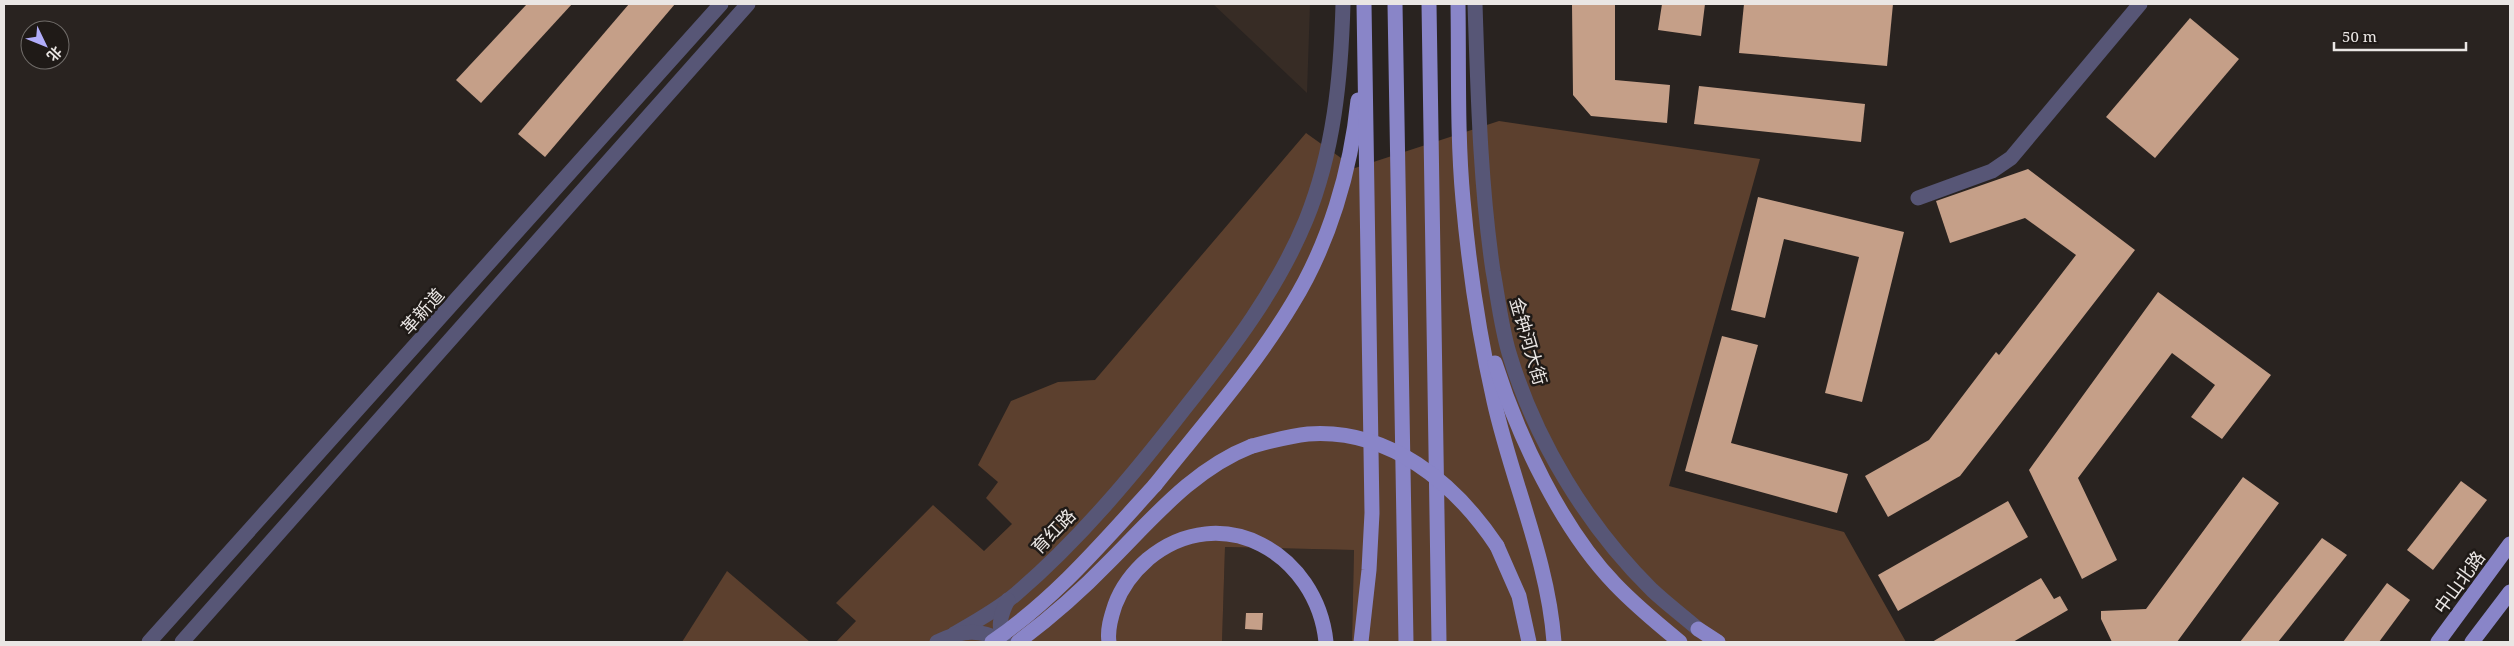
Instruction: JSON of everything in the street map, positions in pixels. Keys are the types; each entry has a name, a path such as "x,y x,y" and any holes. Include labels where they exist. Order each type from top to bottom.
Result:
{"main road":[{"path":"1362,642 1372,513 1364,4"},
{"path":"1395,4 1406,642"},
{"path":"1429,4 1439,642"},
{"path":"1458,4 1459,116 1463,200 1475,298 1494,401 1546,589 1554,642"},
{"path":"1001,642 1067,582 1155,485 1250,367 1292,304 1312,269 1340,192 1352,144 1364,27"},
{"path":"1475,298 1506,399 1549,490 1566,519 1613,582 1680,642"},
{"path":"1018,642 1070,600 1180,490 1207,469 1230,455 1252,446 1286,437 1310,434 1336,435 1360,439 1394,450 1424,468 1460,498 1484,527 1508,569 1526,622 1529,642"},
{"path":"1109,642 1111,619 1126,582 1140,566 1168,545 1203,534 1246,537 1261,544 1294,568 1316,601 1326,642"},
{"name":"中山北路","path":"2438,642 2510,544"},
{"path":"2472,642 2510,592"},
{"path":"1698,629 1718,642"}],"street":[{"name":"革新道","path":"149,642 722,4"},
{"path":"182,642 748,4"},
{"name":"育红路","path":"937,642 954,634 1009,599 1051,561 1121,486 1164,436 1252,320 1282,271 1306,218 1322,171 1334,121 1341,72 1343,4"},
{"name":"金钟河大街","path":"1475,4 1479,136 1488,237 1500,315 1519,380 1543,437 1591,516 1652,590 1698,629"},
{"path":"1918,198 1992,171 2011,158 2140,4"},
{"name":"育红路","path":"1001,642 999,627 1002,612 1009,599"},
{"name":"育红路","path":"954,634 970,631 982,632 1001,642"}],"shaded area":[{"path":"1213,4 1310,4 1307,93"},
{"path":"1499,121 1760,159 1669,486 1844,532 1906,642 1352,642 1354,550 1225,547 1222,642 836,642 856,621 836,603 933,505 984,551 1012,524 986,498 998,482 978,465 1011,401 1058,382 1095,380 1306,133 1355,168"},
{"path":"1225,547 1354,550 1352,642 1222,642"},
{"path":"727,571 810,642 682,642"}],"building":[{"path":"527,4 572,4 481,103 456,80"},
{"path":"629,4 675,4 545,157 518,134"},
{"path":"1572,4 1615,4 1615,80 1670,85 1667,123 1591,116 1573,95"},
{"path":"1662,4 1705,4 1701,36 1658,30"},
{"path":"1744,4 1893,4 1887,66 1739,53"},
{"path":"2190,18 2239,59 2155,158 2106,117"},
{"path":"1699,86 1865,104 1861,142 1694,124"},
{"path":"2028,169 2135,250 1960,476 1888,517 1865,476 1929,440 1996,352 1999,355 2076,255 2025,218 1950,243 1936,201"},
{"path":"1758,197 1904,232 1862,402 1825,393 1859,257 1784,239 1765,318 1731,310"},
{"path":"2158,292 2271,375 2222,439 2191,417 2215,385 2172,353 2078,478 2117,560 2082,579 2029,470"},
{"path":"1722,336 1758,345 1731,443 1848,474 1837,513 1685,471"},
{"path":"2243,477 2279,503 2177,642 2112,642 2101,619 2101,611 2146,609"},
{"path":"2461,481 2487,500 2433,570 2407,550"},
{"path":"2008,501 2028,537 1898,611 1878,575"},
{"path":"2322,538 2347,555 2278,642 2240,642"},
{"path":"2041,578 2054,599 2060,596 2068,610 2013,642 1932,642"},
{"path":"2387,583 2410,600 2379,642 2343,642"},
{"path":"1246,613 1263,613 1262,630 1245,629"}]}
